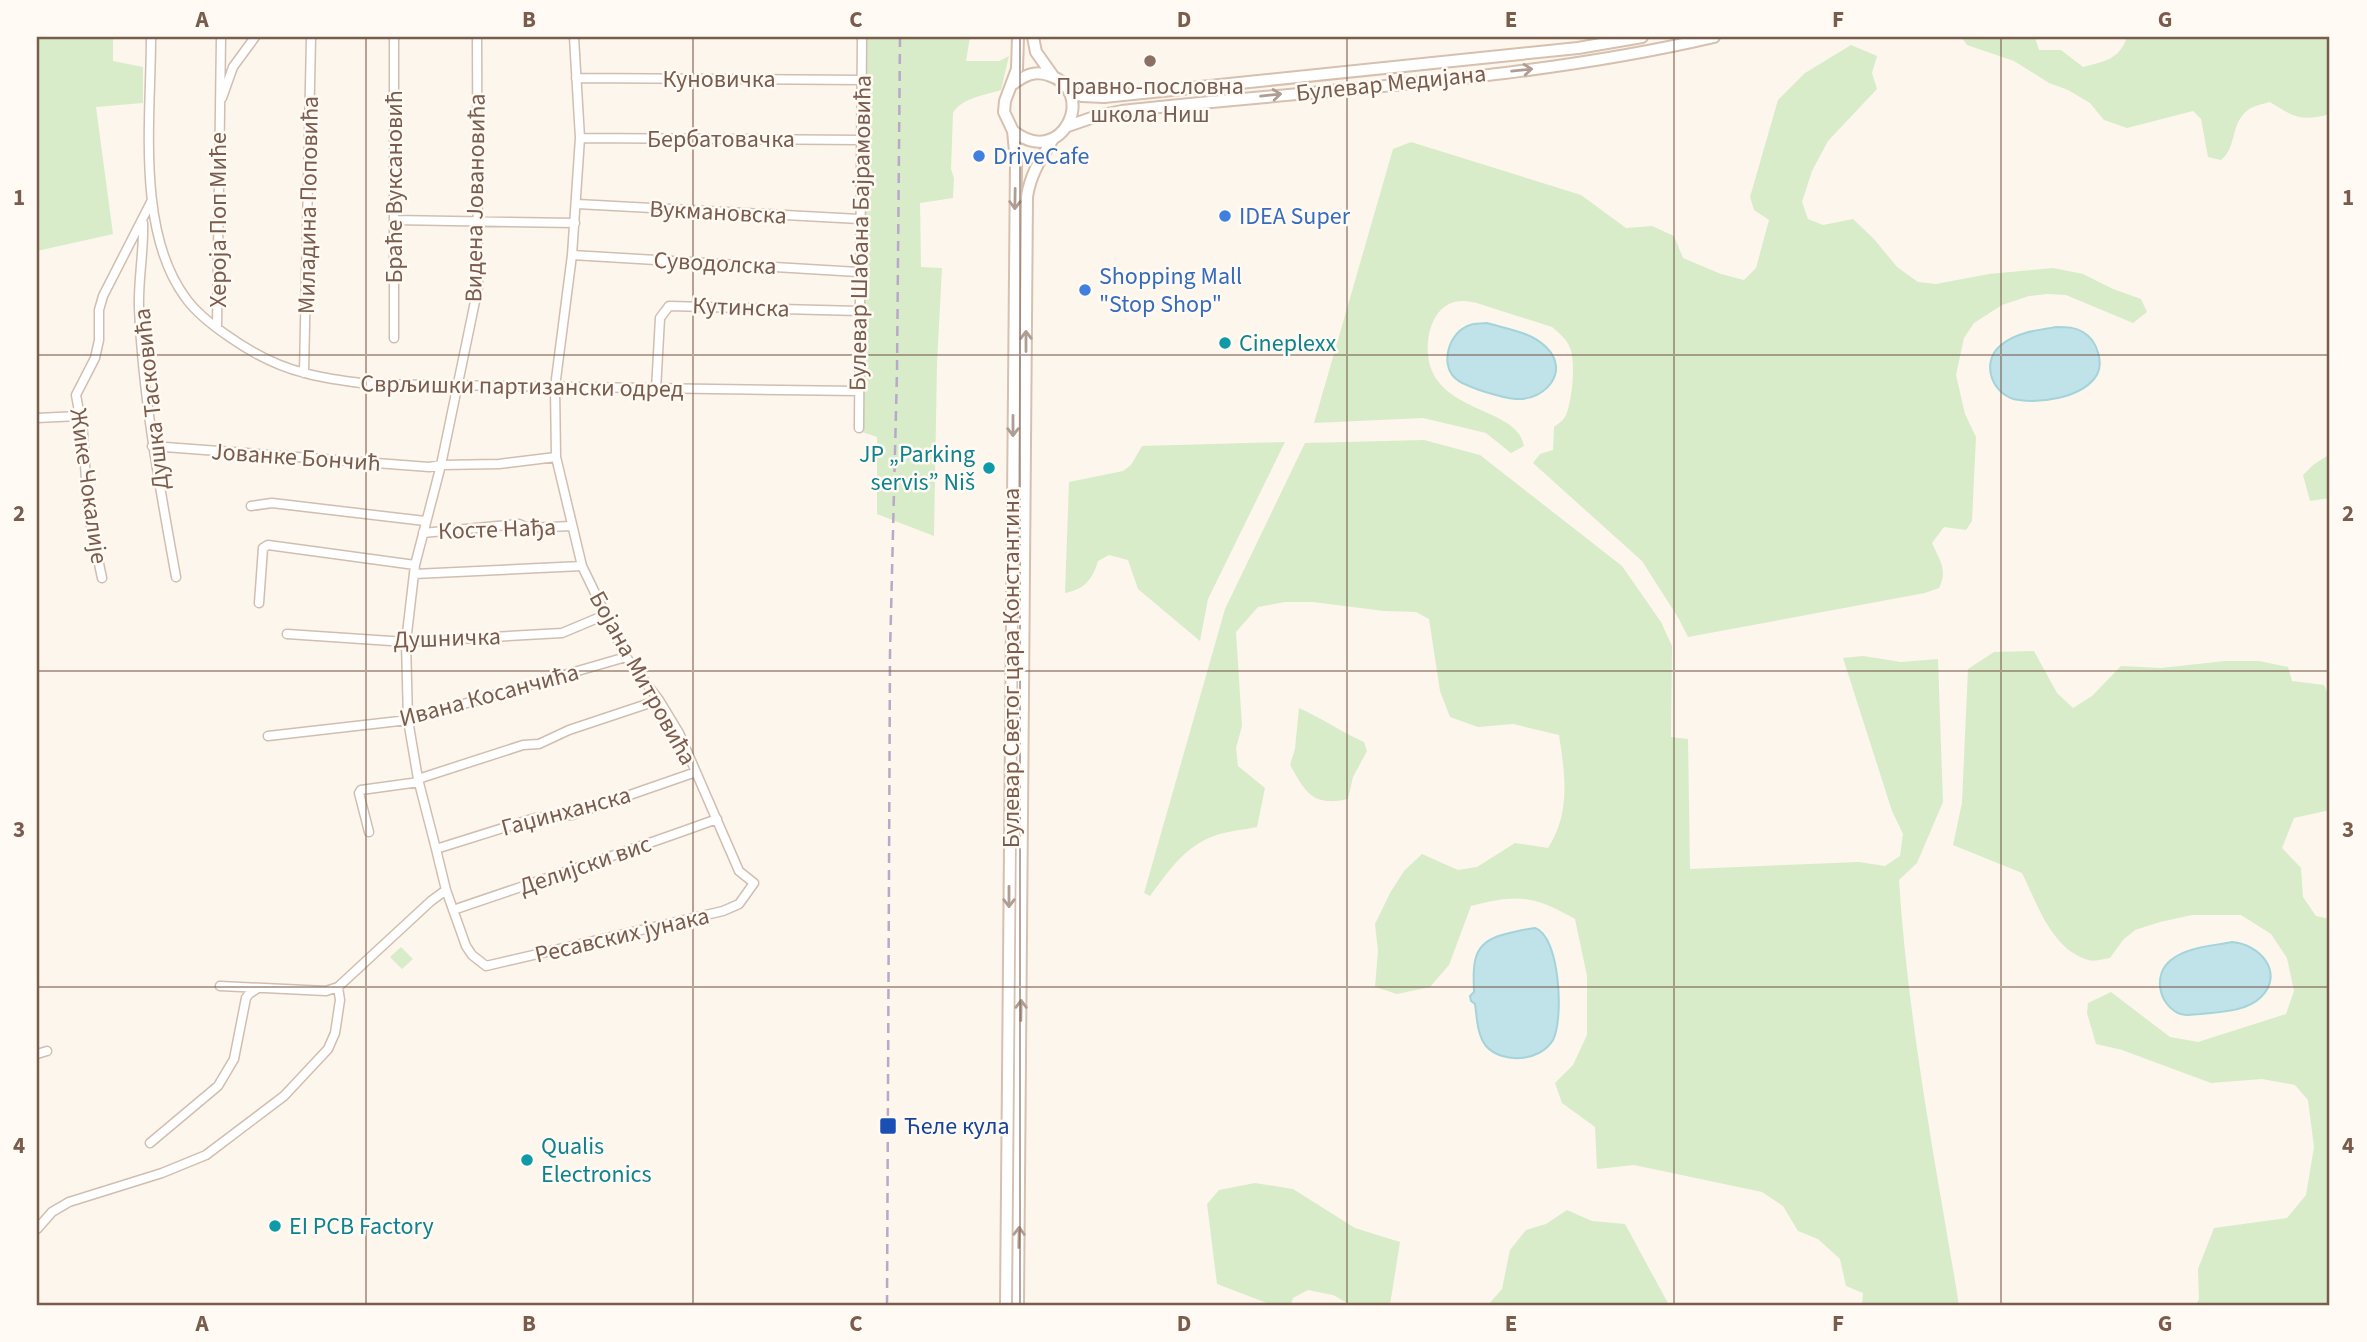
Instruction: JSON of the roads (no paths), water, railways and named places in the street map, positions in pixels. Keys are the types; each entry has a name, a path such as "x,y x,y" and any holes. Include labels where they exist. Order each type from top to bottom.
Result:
{"main road":[{"name":"Булевар Светог цара Константина","path":"1006,1305 1016,161 1013,131 1004,112 1019,56 1018,37"},
{"path":"1033,37 1037,52 1053,76"},
{"name":"Булевар Медијана","path":"1069,92 1082,96 1104,97 1578,48 1642,37"},
{"name":"Булевар Медијана","path":"1068,126 1122,111 1569,65 1714,37"},
{"path":"1013,84 1032,74 1053,76 1062,82 1073,103 1068,126 1053,139 1032,141 1013,131"},
{"name":"Булевар Светог цара Константина","path":"1018,1305 1027,197 1037,164 1053,139"}],"street":[{"name":"Сврљишки партизански одред","path":"151,37 151,202 158,242 169,272 185,299 217,328 258,357 304,373 368,384 858,391"},
{"name":"Хероја Поп Миће","path":"217,328 221,37"},
{"name":"Хероја Поп Миће","path":"219,111 233,66 255,37"},
{"name":"Миладина Поповића","path":"304,373 312,37"},
{"name":"Браће Вуксановић","path":"394,37 394,338"},
{"name":"Видена Јовановића","path":"477,37 478,287 441,465 415,570 406,642 408,720 419,780 446,890 466,946 472,955 486,966"},
{"name":"Бојана Митровића","path":"574,37 580,138 572,255 555,387 556,457 582,566 604,615 626,657 659,700 679,733 739,871 754,883 750,889"},
{"name":"Булевар Шабана Бајрамовића","path":"859,428 858,272 862,37"},
{"name":"Куновичка","path":"576,78 862,80"},
{"name":"Бербатовачка","path":"580,138 862,140"},
{"name":"Жике Чокалије","path":"102,578 88,512 76,395 95,358 99,340 99,310 103,296 151,202"},
{"name":"Вукмановска","path":"577,204 859,219"},
{"name":"Душка Тасковића","path":"143,220 144,248 138,274 139,311 152,446 176,577"},
{"path":"394,220 575,223"},
{"name":"Суводолска","path":"572,255 858,272"},
{"name":"Кутинска","path":"656,390 660,318 669,306 859,311"},
{"path":"37,418 79,416"},
{"name":"Јованке Бончић","path":"152,446 429,467 499,464 556,457"},
{"path":"251,506 272,503 425,521"},
{"name":"Косте Нађа","path":"423,533 519,524 528,528 571,526"},
{"path":"259,603 263,548 268,545 415,570 582,566"},
{"name":"Душничка","path":"287,634 406,642 562,633 604,615"},
{"name":"Ивана Косанчића","path":"268,736 408,720 626,657"},
{"path":"369,832 359,793 361,790 419,780 523,745 539,744 569,730 659,700"},
{"name":"Гаџинханска","path":"436,849 535,818 572,815 696,772"},
{"name":"Делијски вис","path":"453,910 717,820"},
{"name":"Ресавских јунака","path":"486,966 723,911 739,904 750,889"},
{"path":"220,986 326,990 338,987 446,890"},
{"path":"37,1228 52,1212 69,1202 162,1173 206,1155 284,1096 328,1049 335,1033 340,1000 338,987"},
{"path":"150,1143 218,1086 234,1059 246,998 258,988"},
{"path":"37,1054 47,1051"}],"water":[{"path":"1487,323 1526,334 1546,347 1556,366 1555,375 1545,390 1527,398 1516,399 1484,392 1455,378 1450,372 1447,356 1452,340 1463,328"},
{"path":"2057,327 2077,329 2092,341 2099,360 2098,373 2094,379 2079,391 2049,400 2019,400 2002,393 1990,370 1994,352 2014,337"},
{"path":"1535,928 1543,934 1555,961 1559,997 1556,1029 1553,1040 1539,1053 1521,1058 1501,1056 1483,1042 1475,1004 1471,1001 1476,956 1485,943 1492,939"},
{"path":"2232,942 2252,948 2266,961 2271,979 2261,997 2248,1006 2224,1012 2186,1015 2171,1008 2162,996 2160,988 2165,966 2184,952"}],"railway":[{"path":"887,1305 890,653 897,371 900,37"}],"place":[{"name":"Правно-пословна школа Ниш","path":"1150,61"},
{"name":"DriveCafe","path":"979,156"},
{"name":"IDEA Super","path":"1225,216"},
{"name":"Shopping Mall \"Stop Shop\"","path":"1085,290"},
{"name":"Cineplexx","path":"1225,343"},
{"name":"JP „Parking servis” Niš","path":"989,468"},
{"name":"Ћеле кула","path":"888,1126"},
{"name":"Qualis Electronics","path":"527,1160"},
{"name":"EI PCB Factory","path":"275,1226"}]}
